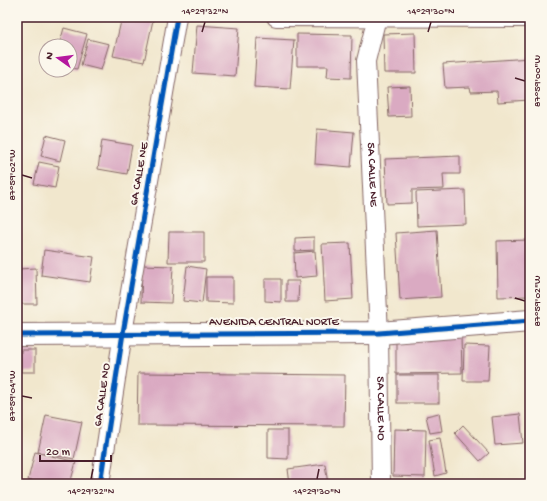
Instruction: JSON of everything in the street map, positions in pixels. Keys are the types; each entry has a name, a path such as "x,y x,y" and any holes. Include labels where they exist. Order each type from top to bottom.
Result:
{"street":[{"name":"6A CALLE NE","path":"123,334 177,17"},
{"path":"276,17 530,18"},
{"name":"5A CALLE NE","path":"377,18 366,61 379,333"},
{"name":"AVENIDA CENTRAL NORTE","path":"17,335 379,333 530,321"},
{"name":"5A CALLE NO","path":"379,333 381,484"},
{"name":"6A CALLE NO","path":"100,484 123,334"}],"building":[{"path":"122,17 138,17 153,20 144,62 113,56"},
{"path":"197,25 239,28 235,76 193,73"},
{"path":"64,28 87,34 78,66 78,38 61,38"},
{"path":"415,33 416,73 384,73 383,34"},
{"path":"297,34 352,35 351,78 327,77 328,66 297,66"},
{"path":"257,38 294,40 290,89 254,87"},
{"path":"88,39 109,44 101,70 81,65"},
{"path":"530,58 530,100 498,102 497,91 471,92 470,87 445,88 443,64"},
{"path":"410,86 411,116 389,117 387,87"},
{"path":"317,129 354,132 351,167 315,164"},
{"path":"46,135 65,140 60,161 41,156"},
{"path":"102,140 132,145 127,174 98,169"},
{"path":"460,156 460,174 443,174 444,189 412,190 412,203 387,204 385,159"},
{"path":"39,162 59,166 55,188 34,184"},
{"path":"465,190 466,224 417,226 416,192"},
{"path":"437,230 441,297 400,300 396,233"},
{"path":"169,232 204,232 204,262 168,262"},
{"path":"314,237 314,250 295,251 295,238"},
{"path":"530,240 530,296 498,297 497,241"},
{"path":"350,243 353,299 325,301 322,244"},
{"path":"44,250 94,257 90,282 41,275"},
{"path":"315,251 317,276 295,278 294,253"},
{"path":"142,265 173,266 171,303 141,302"},
{"path":"187,266 206,269 202,303 183,301"},
{"path":"36,268 37,304 20,304 18,269"},
{"path":"206,277 233,277 233,303 206,302"},
{"path":"265,279 281,279 281,302 265,301"},
{"path":"286,281 299,281 298,302 286,302"},
{"path":"461,336 462,373 396,374 396,337"},
{"path":"464,345 490,346 488,381 463,381"},
{"path":"21,350 35,350 35,372 21,372"},
{"path":"138,373 345,375 344,426 137,425"},
{"path":"397,375 439,375 439,403 397,403"},
{"path":"439,413 442,431 430,433 426,416"},
{"path":"520,414 523,443 495,445 492,417"},
{"path":"46,415 82,422 74,459 38,452"},
{"path":"463,425 489,453 480,461 455,433"},
{"path":"394,429 426,430 425,477 393,476"},
{"path":"268,430 288,430 288,459 268,458"},
{"path":"440,438 446,473 435,476 429,440"},
{"path":"35,452 76,462 70,484 43,484 28,480"},
{"path":"325,464 328,484 290,484 288,469"}],"cycle path":[{"path":"100,484 123,333 177,17"},
{"path":"17,335 379,333 530,321"}]}
